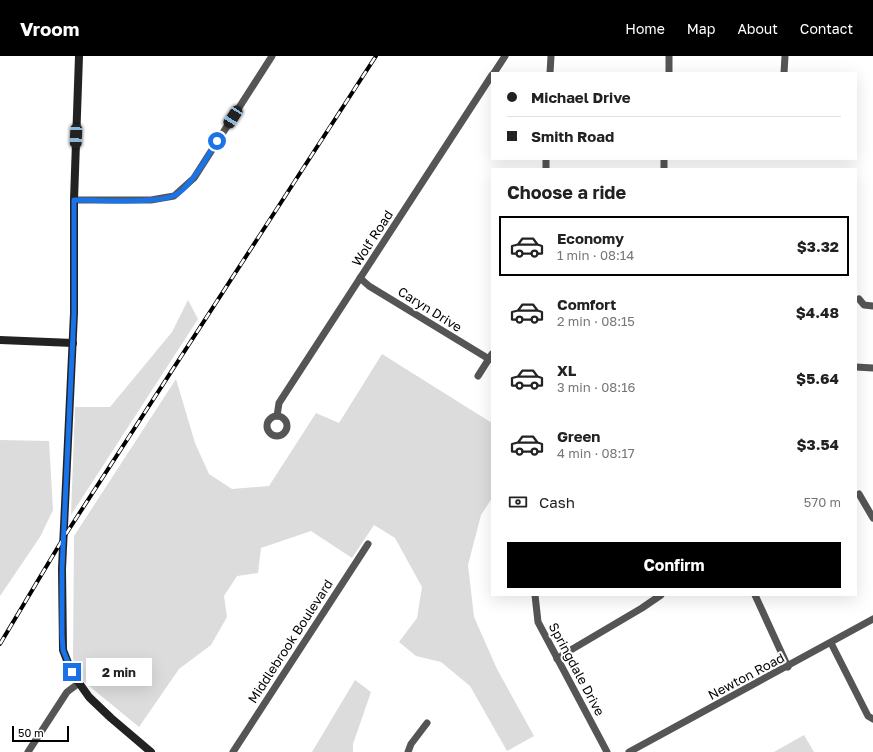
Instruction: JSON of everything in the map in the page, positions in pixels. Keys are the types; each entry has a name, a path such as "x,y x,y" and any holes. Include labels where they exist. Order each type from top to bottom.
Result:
{"main road":[{"path":"79,56 74,200 74,313 71,409 62,569 63,650 66,660 78,683 97,706 150,752"},
{"path":"0,340 73,343"}],"street":[{"path":"74,200 151,200 174,196 194,178 272,56"},
{"name":"Wolf Road","path":"494,72 505,56"},
{"path":"550,72 551,56"},
{"path":"668,72 669,56"},
{"path":"784,72 785,56"},
{"name":"Wolf Road","path":"278,416 279,403 491,77"},
{"name":"Caryn Drive","path":"360,278 369,286 491,358"},
{"path":"859,299 864,305 873,306"},
{"path":"478,376 491,358"},
{"path":"857,368 873,368"},
{"path":"858,494 873,518"},
{"name":"Middlebrook Boulevard","path":"233,752 368,544"},
{"name":"Springdale Drive","path":"535,596 538,622 607,752"},
{"path":"557,659 660,596"},
{"path":"755,596 788,667"},
{"name":"Newton Road","path":"629,752 831,644 873,619"},
{"path":"831,644 868,716 873,719"},
{"path":"28,752 67,692 78,683"},
{"path":"408,752 411,744 427,723"}],"shaded area":[{"path":"188,300 198,319 71,515 75,407 110,407 172,332"},
{"path":"382,354 491,422 491,500 481,515 468,565 474,617 497,669 534,736 507,751 470,686 441,662 416,656 399,642 417,618 422,587 395,538 374,525 352,558 311,531 261,548 258,573 237,576 224,596 227,617 211,645 179,669 139,727 77,676 73,658 74,536 176,379 195,443 209,474 232,489 269,486 316,413 339,423"},
{"path":"0,440 49,441 53,510 40,537 0,596"},
{"path":"355,680 371,692 353,744 353,752 312,752"},
{"path":"804,735 814,752 774,752"}],"railway":[{"path":"0,644 64,537 376,56"}],"route":[{"path":"72,672 63,650 62,569 71,409 74,313 74,200 151,200 174,196 194,178 217,141"}]}
